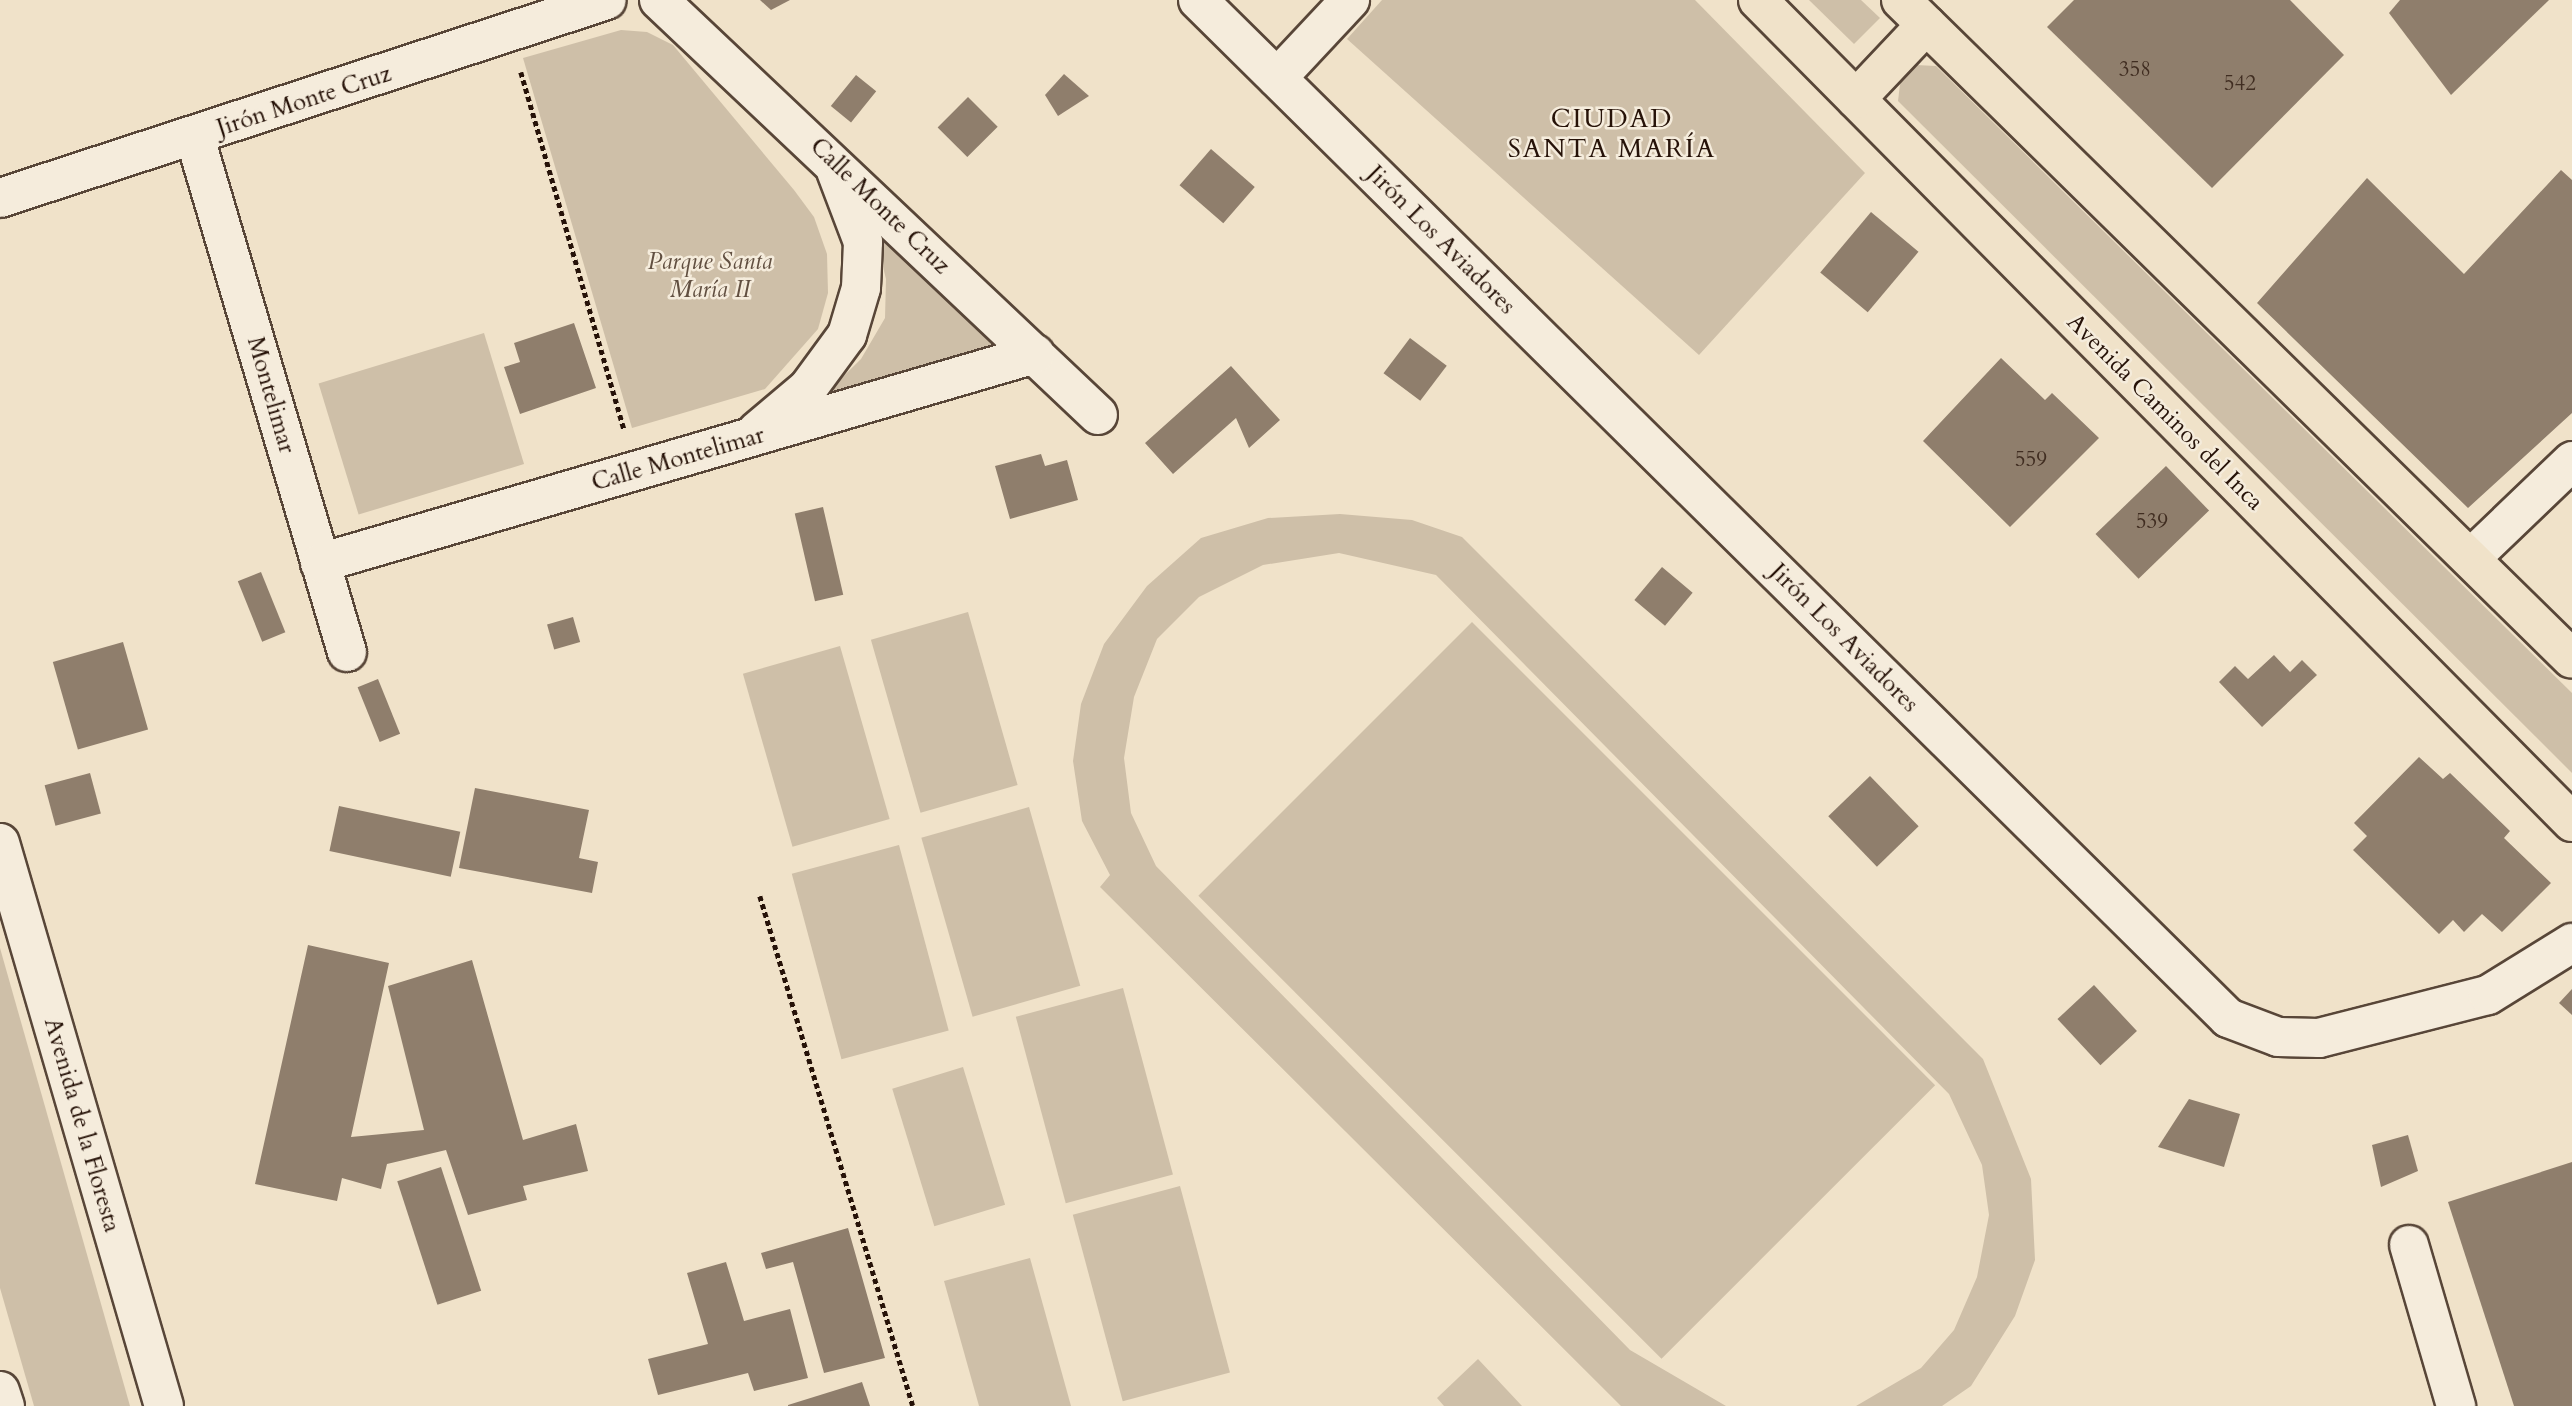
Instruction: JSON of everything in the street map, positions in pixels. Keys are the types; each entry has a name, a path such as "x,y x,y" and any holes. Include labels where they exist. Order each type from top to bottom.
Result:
{"main road":[{"name":"Avenida Caminos del Inca","path":"1758,0 2572,822"},
{"path":"1856,99 1914,13 2572,659"}],"street":[{"name":"Jirón Monte Cruz","path":"0,198 195,138 607,0"},
{"name":"Calle Monte Cruz","path":"659,0 831,159 1098,415"},
{"name":"Jirón Los Aviadores","path":"1198,0 2228,1018 2278,1037 2319,1038 2487,995 2572,943"},
{"path":"1277,78 1350,0"},
{"name":"Montelimar","path":"195,138 346,652"},
{"path":"745,440 808,388 846,335 858,300 863,242 831,159"},
{"name":"Calle Montelimar","path":"320,563 1035,354"},
{"path":"2470,558 2572,461"},
{"name":"Avenida de la Floresta","path":"0,844 164,1406"},
{"path":"2409,1245 2456,1406"},
{"path":"0,1391 5,1406"}],"path":[{"path":"509,33 636,471"},
{"path":"760,896 913,1406"}],"green space":[{"path":"1382,0 1695,0 1865,173 1699,355 1347,39"},
{"path":"1809,0 1861,0 1880,18 1854,44"},
{"name":"Parque Santa María II","path":"621,30 647,32 673,45 814,217 827,254 828,293 818,329 765,389 632,428 523,58"},
{"path":"1916,65 1936,66 2572,693 2572,773 1898,101 1901,76"},
{"path":"871,218 999,350 811,408 861,359 885,318 886,279"},
{"path":"484,333 524,464 359,515 319,384"},
{"path":"1340,514 1412,520 1462,537 1983,1059 2031,1179 2035,1260 2015,1316 1971,1386 1942,1406 1856,1406 1921,1368 1954,1330 1977,1277 1989,1215 1982,1165 1949,1094 1436,575 1339,553 1263,565 1199,597 1157,639 1134,697 1124,758 1131,813 1156,866 1630,1350 1726,1406 1621,1406 1100,887 1110,875 1082,821 1073,761 1081,704 1104,644 1147,586 1201,538 1268,518"},
{"path":"968,612 1018,785 921,813 871,640"},
{"path":"1472,622 1935,1085 1662,1359 1198,896"},
{"path":"840,646 890,819 793,847 743,674"},
{"path":"1029,807 1080,986 973,1017 921,838"},
{"path":"899,845 949,1030 841,1059 792,874"},
{"path":"0,948 130,1406 34,1406 0,1288"},
{"path":"1123,988 1173,1174 1066,1203 1016,1017"},
{"path":"963,1067 1005,1205 934,1226 892,1089"},
{"path":"1180,1186 1230,1372 1123,1401 1073,1215"},
{"path":"1030,1258 1071,1406 979,1406 944,1281"},
{"path":"1478,1359 1522,1406 1444,1406 1437,1398"}],"building":[{"path":"760,0 790,0 771,10"},
{"path":"2074,0 2290,0 2344,55 2212,188 2047,27"},
{"path":"2400,0 2549,0 2451,95 2389,13"},
{"path":"1064,74 1089,96 1058,116 1045,95"},
{"path":"856,75 876,91 851,122 831,106"},
{"path":"968,97 998,127 967,157 938,127"},
{"path":"1211,149 1255,187 1223,223 1180,185"},
{"path":"2561,170 2572,180 2572,413 2468,508 2257,303 2367,178 2464,274"},
{"path":"1871,212 1918,252 1868,312 1820,273"},
{"path":"574,323 596,388 520,414 504,367 520,362 514,343"},
{"path":"1410,338 1447,366 1420,401 1384,373"},
{"path":"2001,358 2045,400 2052,393 2099,438 2010,527 1923,441"},
{"path":"1231,366 1280,420 1249,448 1236,418 1173,474 1145,443"},
{"path":"1041,454 1045,466 1067,460 1078,500 1010,519 995,466"},
{"path":"2166,466 2209,511 2139,579 2096,534"},
{"path":"823,507 843,595 815,601 795,514"},
{"path":"1662,567 1693,593 1665,626 1634,600"},
{"path":"261,572 285,632 262,642 238,581"},
{"path":"573,617 580,642 554,649 547,624"},
{"path":"123,642 148,729 78,750 53,662"},
{"path":"2274,655 2290,672 2302,660 2317,675 2262,727 2219,682 2235,666 2248,679"},
{"path":"378,679 400,734 380,742 358,687"},
{"path":"2419,757 2443,779 2450,773 2510,831 2504,838 2551,883 2502,932 2482,914 2464,932 2453,920 2439,934 2353,850 2367,836 2354,823"},
{"path":"90,773 101,814 55,826 45,785"},
{"path":"1870,776 1919,826 1877,867 1828,816"},
{"path":"475,788 589,810 579,858 598,862 592,893 459,868"},
{"path":"339,806 460,832 451,877 329,851"},
{"path":"308,945 389,963 351,1137 424,1130 388,986 472,960 523,1140 576,1124 588,1171 523,1186 527,1200 468,1215 446,1150 387,1164 381,1189 342,1178 337,1201 255,1184"},
{"path":"2094,985 2137,1031 2100,1065 2057,1019"},
{"path":"2572,989 2572,1015 2559,1003"},
{"path":"2189,1099 2240,1114 2224,1167 2158,1147"},
{"path":"2408,1135 2418,1171 2381,1187 2372,1145"},
{"path":"2572,1162 2572,1406 2514,1406 2448,1202"},
{"path":"441,1167 481,1291 437,1305 397,1181"},
{"path":"848,1228 885,1358 824,1373 793,1262 766,1269 761,1253"},
{"path":"726,1262 744,1321 790,1309 808,1378 754,1391 748,1373 658,1395 648,1359 708,1344 687,1273"},
{"path":"862,1382 870,1406 788,1406 788,1405"}],"district":[{"name":"CIUDAD SANTA MARÍA","path":"1612,134"}]}
